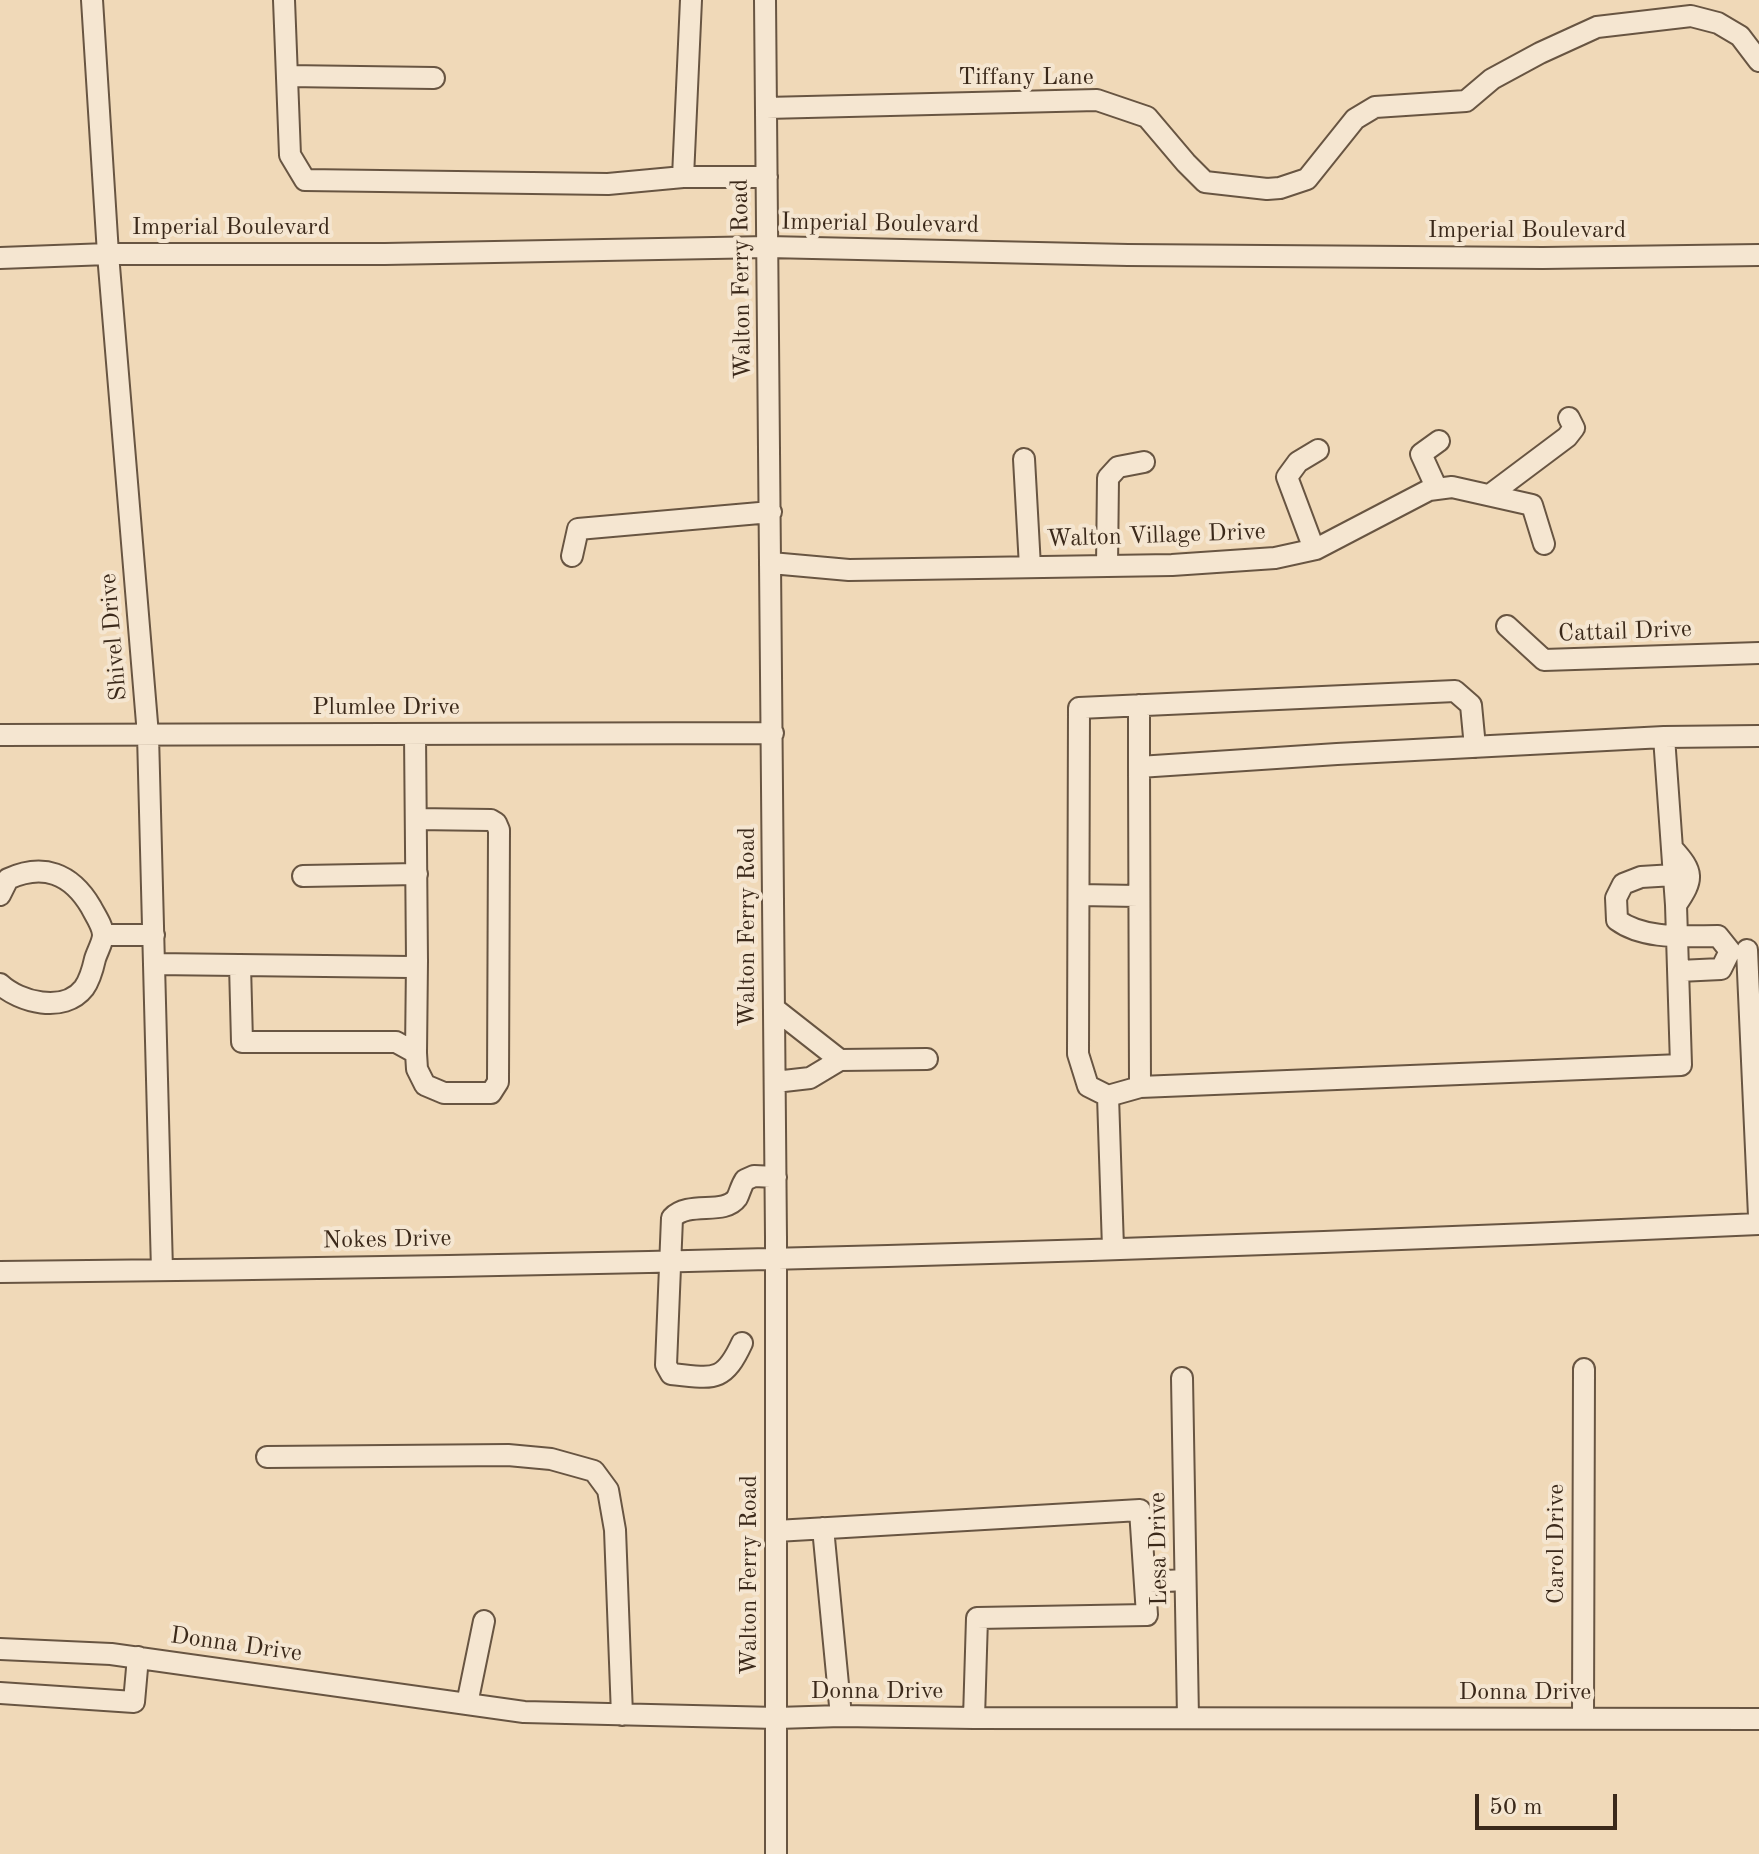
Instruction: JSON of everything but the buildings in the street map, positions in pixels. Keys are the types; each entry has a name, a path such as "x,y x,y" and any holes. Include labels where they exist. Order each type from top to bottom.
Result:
{"street":[{"name":"Shivel Drive","path":"92,0 108,254 148,735 162,1270"},
{"path":"284,0 290,155 305,180 608,184 683,177 767,177"},
{"path":"683,177 691,0"},
{"name":"Walton Ferry Road","path":"765,0 776,1177 776,1854"},
{"name":"Tiffany Lane","path":"766,108 1097,100 1147,117 1205,182 1267,189 1307,179 1355,119 1375,107 1466,101 1492,79 1597,27 1691,16 1718,23 1740,36 1759,61"},
{"path":"287,76 434,78"},
{"name":"Imperial Boulevard","path":"0,258 108,254 385,254 768,247 1143,255 1543,258 1759,255"},
{"path":"1491,494 1567,437 1574,428 1569,418"},
{"path":"1437,489 1421,454 1439,441"},
{"path":"1314,549 1287,477 1298,462 1318,450"},
{"path":"1024,459 1030,567"},
{"path":"1107,566 1108,478 1118,467 1144,462"},
{"name":"Walton Village Drive","path":"771,563 849,570 1172,565 1275,558 1314,549 1429,490 1452,487 1532,505 1544,544"},
{"path":"572,556 578,529 771,512"},
{"name":"Cattail Drive","path":"1507,626 1544,660 1759,653"},
{"path":"1475,747 1471,705 1455,691 1079,708 1078,1054 1088,1086 1108,1096 1140,1087 1681,1065 1676,905 1664,737"},
{"path":"1139,705 1140,1087"},
{"name":"Plumlee Drive","path":"0,735 773,733"},
{"path":"415,734 417,1069 425,1085 444,1093 491,1093 498,1082 499,830 491,820 416,819"},
{"path":"1139,767 1664,737 1759,736"},
{"path":"1672,848 1688,865 1690,886 1676,905"},
{"path":"0,895 8,879 26,871 41,870 64,878 83,893 103,935 84,989 70,999 51,1002 29,1000 11,994 0,984"},
{"path":"303,876 417,874"},
{"path":"1674,875 1641,877 1623,884 1616,898 1617,920 1628,928 1677,936 1718,936 1745,950"},
{"path":"1079,895 1138,896"},
{"path":"103,935 154,935"},
{"path":"1679,971 1721,969 1745,950"},
{"path":"1745,950 1756,1060 1759,1216"},
{"path":"154,964 410,967 417,961"},
{"path":"240,965 242,1042 396,1042 416,1053"},
{"path":"775,1009 840,1060"},
{"path":"775,1082 810,1078 840,1060 927,1059"},
{"path":"1108,1096 1113,1248"},
{"path":"742,1343 727,1370 720,1375 671,1374 666,1365 672,1218 685,1209 726,1206 736,1199 745,1180 754,1176 776,1177"},
{"name":"Nokes Drive","path":"0,1272 775,1258 1447,1238 1759,1224"},
{"name":"Carol Drive","path":"1583,1719 1584,1369"},
{"name":"Lesa Drive","path":"1182,1378 1188,1718"},
{"path":"267,1457 508,1455 551,1459 594,1471 608,1490 615,1530 622,1715"},
{"path":"776,1531 1140,1510 1147,1615 977,1618 974,1718"},
{"path":"823,1528 841,1716"},
{"path":"1145,1582 1185,1580"},
{"path":"467,1704 484,1621"},
{"name":"Donna Drive","path":"0,1649 138,1657 524,1712 777,1718 1759,1719"},
{"path":"0,1693 134,1702 138,1657"}]}
